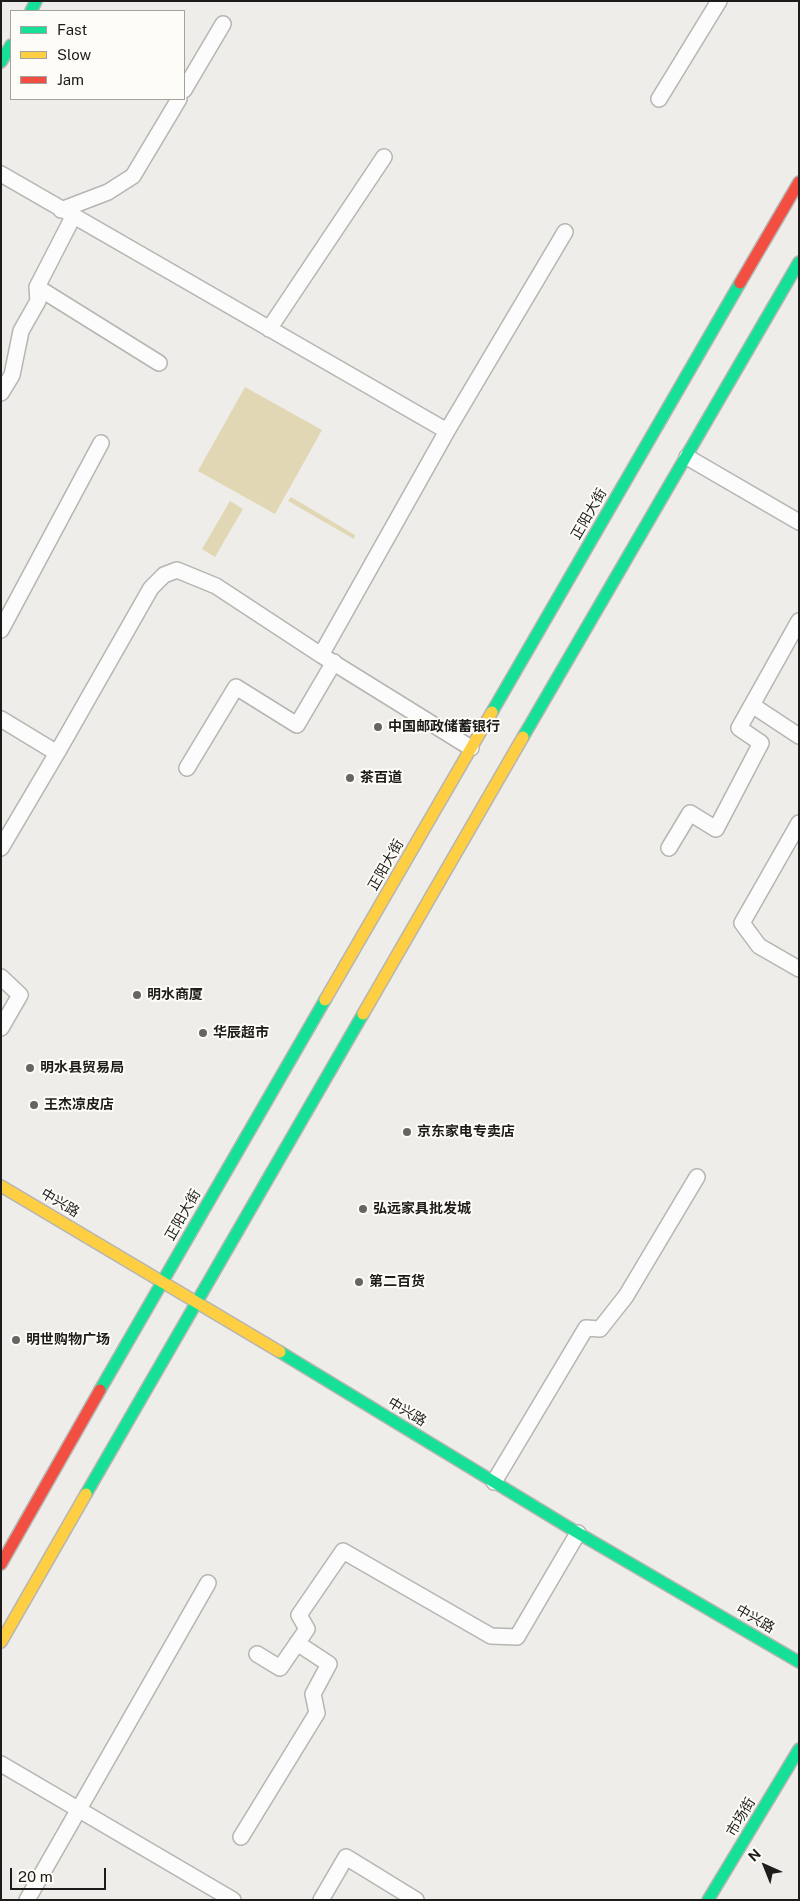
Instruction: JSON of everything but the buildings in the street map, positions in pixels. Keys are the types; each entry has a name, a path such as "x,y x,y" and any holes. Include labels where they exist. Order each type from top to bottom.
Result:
{"main road":[{"path":"1,62 10,47"},
{"name":"正阳大街","path":"1,1564 162,1281 799,182"},
{"path":"1,1642 196,1301 799,262"},
{"name":"中兴路","path":"1,1186 196,1301 578,1533 799,1662"},
{"name":"市场街","path":"708,1900 799,1749"}],"lane":[{"path":"659,99 719,1"},
{"path":"185,88 223,24"},
{"path":"1,393 12,375 21,331 38,301 36,288 67,213 108,192 132,176 178,100"},
{"path":"269,330 384,157"},
{"path":"1,174 447,431"},
{"path":"187,768 236,687 297,725 327,658 447,431 565,232"},
{"path":"36,288 159,363"},
{"path":"1,630 101,443"},
{"path":"686,457 799,522"},
{"path":"1,848 151,588 164,575 177,570 216,586 471,748"},
{"path":"669,848 690,813 716,829 761,743 739,728 799,621"},
{"path":"752,705 799,736"},
{"path":"1,719 56,753"},
{"path":"799,824 742,923 759,946 799,969"},
{"path":"1,977 20,995 1,1028"},
{"path":"494,1482 586,1328 600,1329 626,1296 697,1178"},
{"path":"257,1654 280,1668 307,1628 299,1615 343,1551 491,1636 517,1637 578,1533"},
{"path":"27,1900 208,1583"},
{"path":"241,1838 318,1713 313,1694 329,1664 297,1642"},
{"path":"1,1764 233,1900"},
{"path":"321,1900 346,1857 416,1900"}],"shaded area":[{"path":"245,387 322,430 275,514 198,471"},
{"path":"291,497 355,535 354,539 288,501"},
{"path":"230,501 243,509 215,557 202,549"}],"traffic: fast":[{"path":"32,10 36,1"},
{"path":"1,62 10,47"},
{"path":"523,737 799,262"},
{"path":"492,712 740,283"},
{"path":"100,1390 325,1000"},
{"path":"86,1494 363,1014"},
{"path":"280,1352 578,1533 799,1662"},
{"path":"708,1900 799,1749"}],"traffic: slow":[{"path":"325,1000 492,712"},
{"path":"363,1014 523,737"},
{"path":"1,1186 280,1352"},
{"path":"1,1642 86,1494"}],"traffic: jam":[{"path":"740,283 799,182"},
{"path":"1,1564 100,1390"}],"place":[{"name":"中国邮政储蓄银行","path":"378,727"},
{"name":"茶百道","path":"350,778"},
{"name":"明水商厦","path":"137,995"},
{"name":"华辰超市","path":"203,1033"},
{"name":"明水县贸易局","path":"30,1068"},
{"name":"王杰凉皮店","path":"34,1105"},
{"name":"京东家电专卖店","path":"407,1132"},
{"name":"弘远家具批发城","path":"363,1209"},
{"name":"第二百货","path":"359,1282"},
{"name":"明世购物广场","path":"16,1340"}]}
